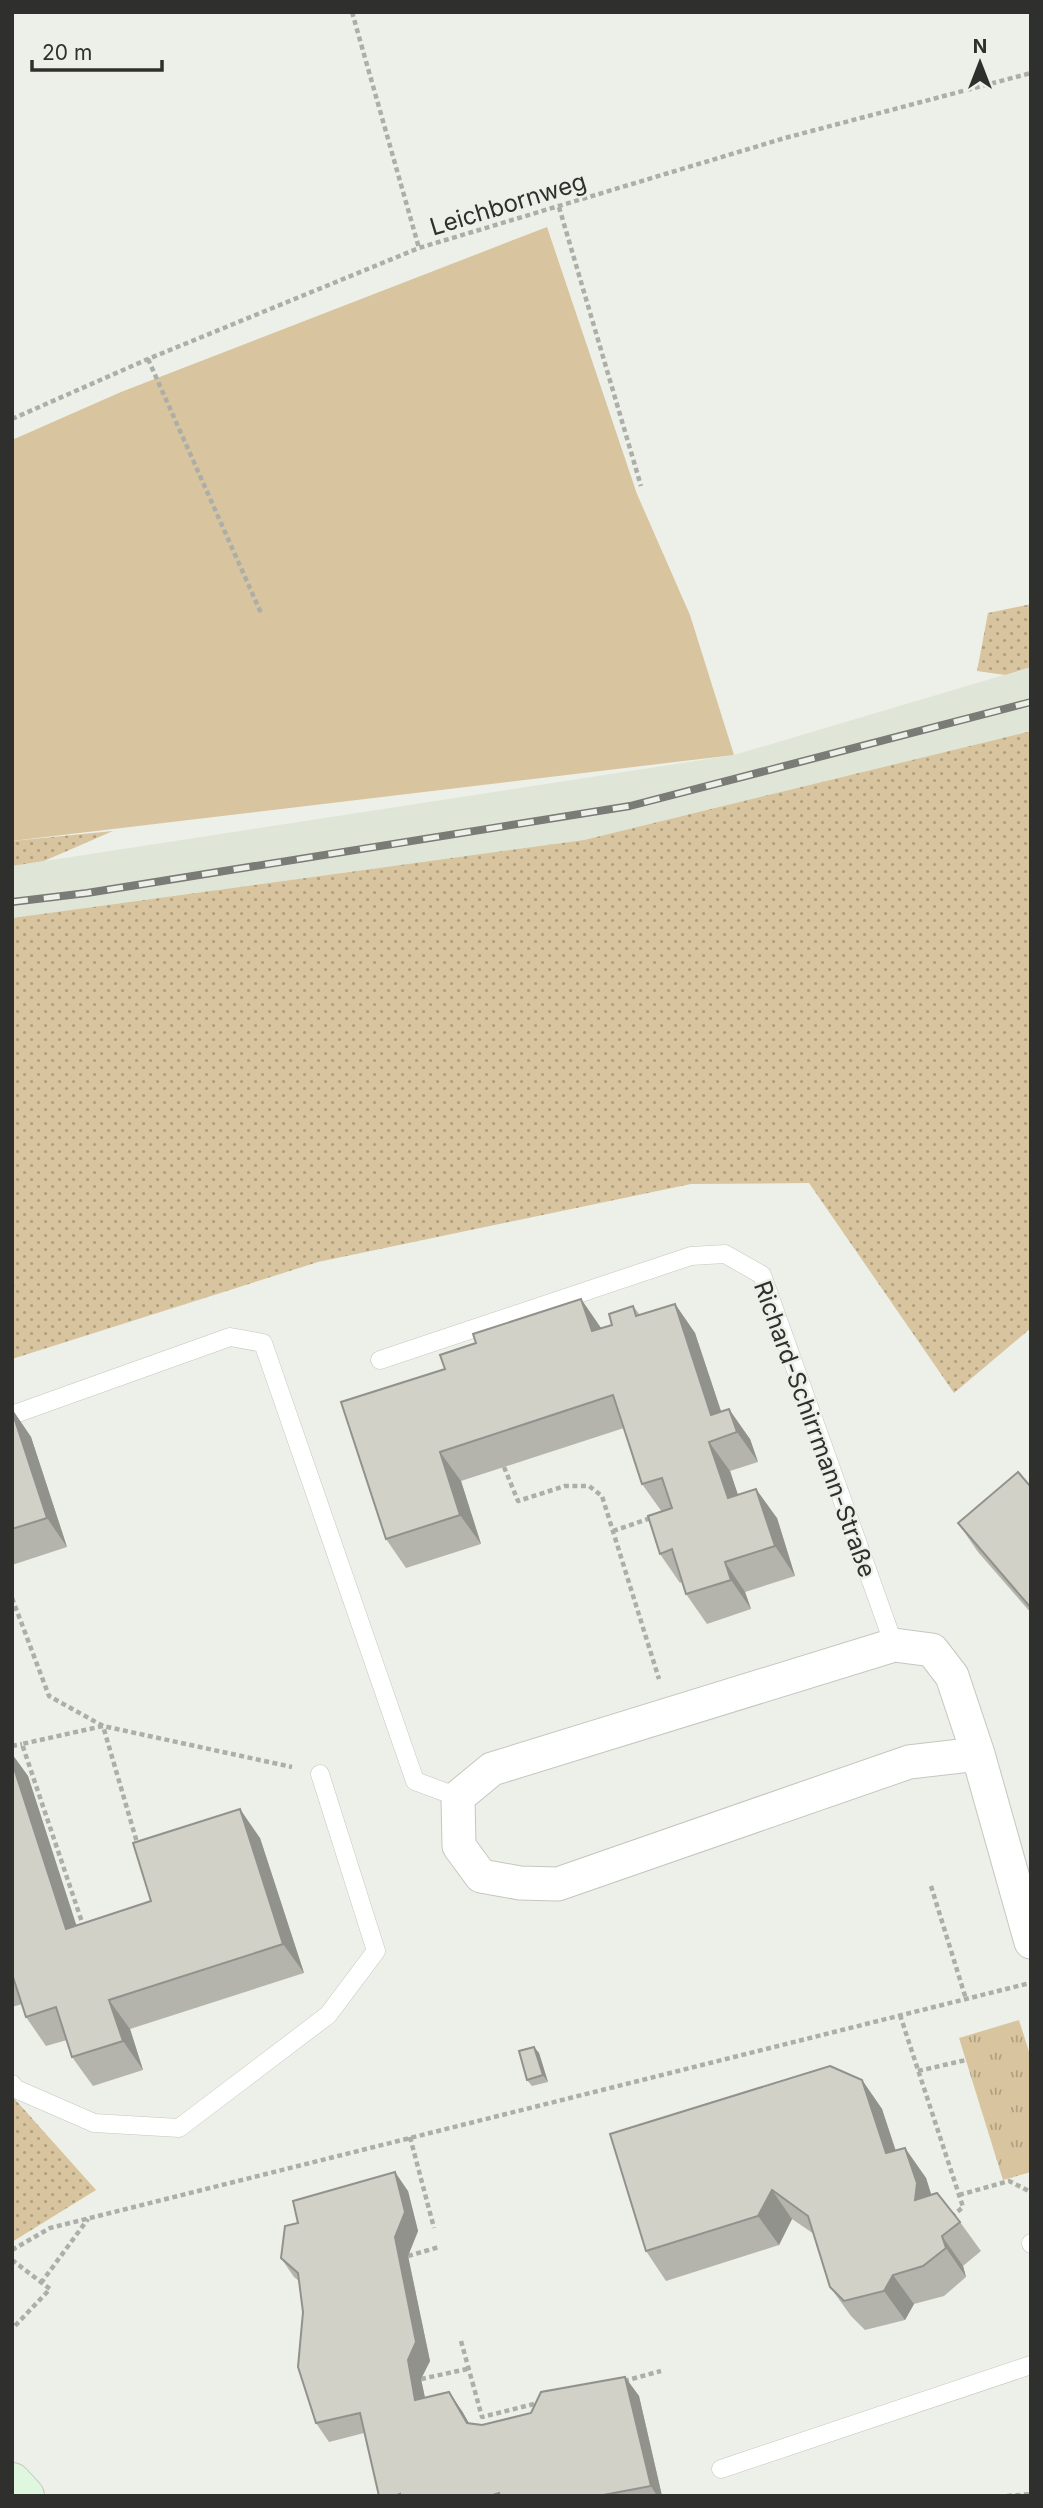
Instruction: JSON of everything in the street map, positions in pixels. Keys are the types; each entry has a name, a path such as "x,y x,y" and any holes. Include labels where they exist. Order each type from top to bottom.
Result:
{"main road":[{"path":"12,2482 24,2496"}],"street":[{"path":"978,1754 909,1762 558,1884 520,1883 481,1876 459,1846 458,1797 492,1769 894,1645 932,1650 952,1676 978,1754 1031,1942"}],"lane":[{"name":"Richard-Schirrmann-Straße","path":"380,1360 691,1256 725,1255 762,1275 894,1645"},
{"path":"12,1415 230,1337 263,1343 415,1781 458,1797"},
{"path":"12,2084 16,2089 94,2123 179,2128 328,2015 376,1951 320,1774"},
{"path":"721,2469 1031,2365"}],"path":[{"path":"352,12 419,248"},
{"name":"Leichbornweg","path":"12,419 148,359 419,248 785,138 1031,73"},
{"path":"559,207 641,486"},
{"path":"148,359 261,613"},
{"path":"504,1467 518,1501 565,1486 589,1486 601,1496 670,1715"},
{"path":"613,1531 663,1513"},
{"path":"12,1598 49,1696 103,1726 320,1774"},
{"path":"12,1746 103,1726"},
{"path":"103,1726 139,1851"},
{"path":"22,1744 85,1931"},
{"path":"931,1886 966,1999"},
{"path":"12,2250 50,2228 1031,1982"},
{"path":"900,2015 964,2207 945,2222"},
{"path":"918,2071 966,2060"},
{"path":"410,2137 434,2228"},
{"path":"959,2195 1009,2181 1031,2192"},
{"path":"41,2283 89,2218"},
{"path":"408,2256 439,2247"},
{"path":"12,2260 50,2289 12,2329"},
{"path":"460,2341 482,2417 481,2430"},
{"path":"421,2379 467,2369"},
{"path":"623,2381 661,2371"},
{"path":"482,2417 548,2400"},
{"path":"535,2403 538,2413"},
{"path":"1007,2496 1031,2494"}],"shaded area":[{"path":"1031,667 1031,731 584,840 12,918 12,866 734,755"}],"green space":[{"path":"547,227 637,494 690,615 734,755 12,841 12,440 121,392"},
{"path":"1031,604 1031,667 1005,675 977,671 988,613"},
{"path":"1031,731 1031,1328 954,1393 809,1183 691,1184 318,1262 12,1359 12,918 584,840"},
{"path":"113,831 44,861 12,866 12,841"},
{"path":"1019,2020 1031,2058 1031,2172 1003,2180 959,2038"},
{"path":"12,2096 96,2190 12,2242"}],"building":[{"path":"581,1299 592,1331 612,1325 609,1314 633,1306 636,1316 675,1304 711,1415 729,1409 737,1432 709,1442 728,1498 756,1489 775,1546 725,1562 731,1580 686,1594 672,1549 660,1554 648,1516 672,1508 662,1478 642,1484 613,1395 440,1452 460,1515 386,1539 341,1402 445,1369 440,1355 476,1343 473,1334"},
{"path":"12,1411 47,1518 12,1529"},
{"path":"1018,1472 1031,1487 1031,1608 958,1523"},
{"path":"12,1762 66,1929 151,1901 133,1843 240,1809 283,1944 109,2000 123,2041 72,2057 56,2007 26,2017 12,1974"},
{"path":"534,2047 543,2075 527,2080 519,2051"},
{"path":"830,2066 862,2080 886,2153 905,2148 917,2183 915,2200 937,2193 960,2222 942,2236 946,2248 923,2266 893,2275 884,2291 844,2301 830,2287 808,2216 772,2190 758,2216 646,2251 610,2134"},
{"path":"395,2172 405,2212 395,2237 416,2342 408,2360 415,2400 449,2392 467,2423 482,2425 531,2413 541,2392 625,2377 651,2486 598,2496 500,2496 499,2493 490,2496 379,2496 360,2413 316,2423 298,2367 303,2312 298,2273 281,2258 285,2226 298,2223 293,2201"}],"railway":[{"path":"12,902 87,893 630,806 1031,702"}]}
